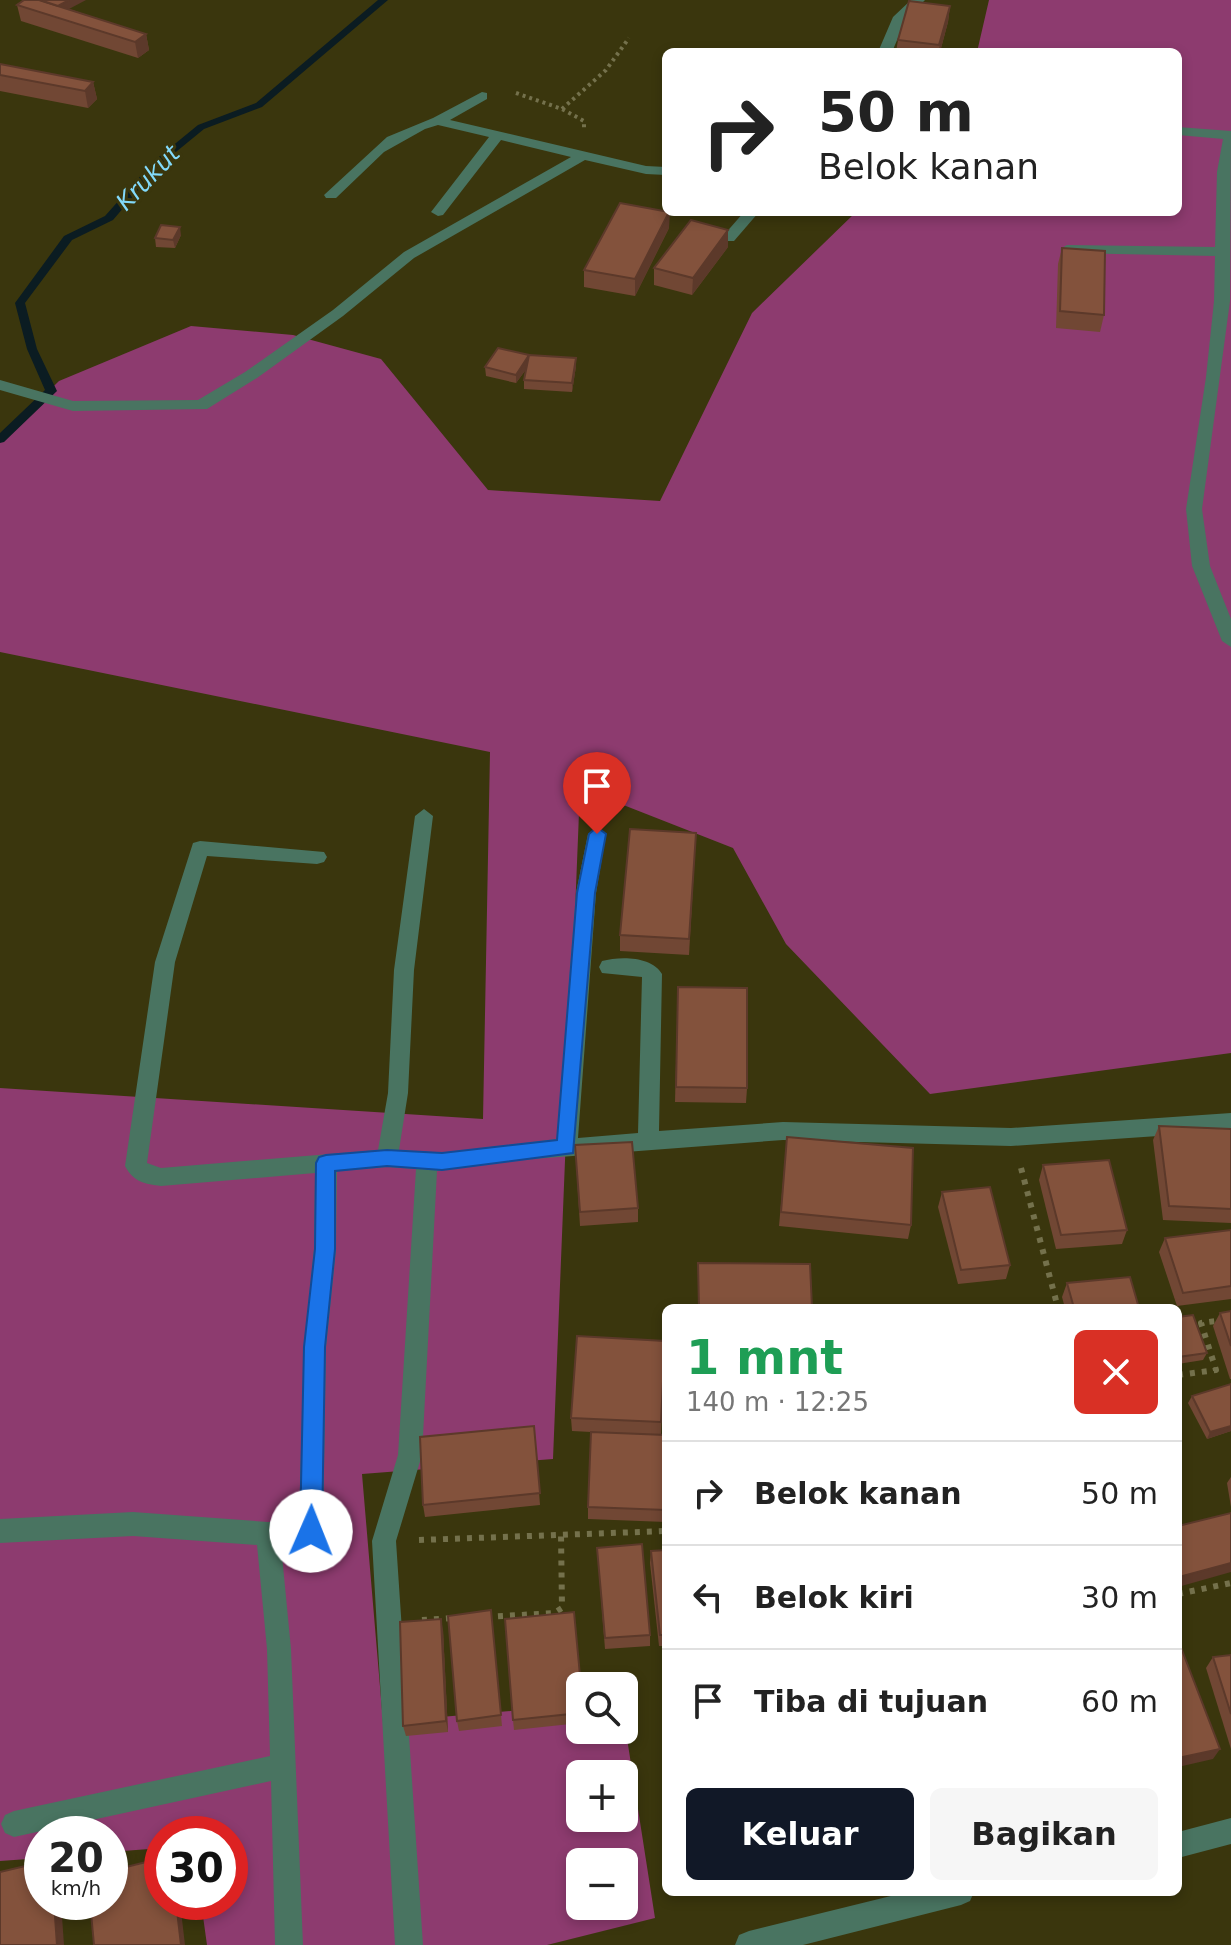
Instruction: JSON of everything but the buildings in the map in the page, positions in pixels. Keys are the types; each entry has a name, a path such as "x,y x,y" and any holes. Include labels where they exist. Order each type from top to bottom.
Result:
{"street":[{"path":"887,48 900,17 919,0"},
{"path":"331,195 390,140 410,127 438,121 482,96"},
{"path":"438,121 582,156 662,171"},
{"path":"1182,131 1231,135 1224,172 1223,363 1194,509 1201,566 1231,641"},
{"path":"438,212 498,135"},
{"path":"0,385 73,406 201,405 251,375 338,313 409,255 582,156"},
{"path":"729,238 748,216"},
{"path":"1067,249 1224,252"},
{"path":"387,1158 398,1093 404,970 424,816"},
{"path":"567,1147 586,893 597,834"},
{"path":"317,857 200,848 165,962 136,1166 145,1175 161,1177 387,1158 442,1162 567,1147 783,1131 1011,1137 1231,1122"},
{"path":"609,967 644,968 652,974 648,1141"},
{"path":"409,1945 384,1541 410,1455 427,1160"},
{"path":"0,1531 133,1524 268,1534 311,1531 315,1347 325,1249 326,1163"},
{"path":"268,1534 279,1649 289,1945"},
{"path":"14,1824 281,1766"},
{"path":"1182,1844 1231,1831"},
{"path":"749,1945 945,1896"}],"path":[{"path":"562,109 606,70 629,38"},
{"path":"516,93 562,109 584,121 586,126 561,151"},
{"path":"1011,1137 1057,1304"},
{"path":"1182,1374 1216,1370 1201,1323 1231,1319"},
{"path":"384,1541 662,1531"},
{"path":"479,1617 554,1613 562,1608 561,1534"},
{"path":"1182,1593 1231,1583"},
{"path":"389,1621 464,1618"}],"shaded area":[{"path":"989,0 1231,0 1231,1053 930,1094 786,944 733,848 580,788 553,1459 362,1474 383,1722 566,1706 566,1744 628,1744 630,1760 566,1760 566,1832 638,1832 638,1809 655,1918 547,1945 207,1945 204,1920 248,1920 248,1816 144,1816 144,1849 128,1851 128,1816 24,1816 24,1859 0,1861 0,1088 483,1119 490,752 0,652 0,439 59,381 191,326 293,335 381,359 488,490 660,501 752,313 852,216 1182,216 1182,48 978,48"}],"waterway":[{"name":"Krukut","path":"0,439 51,391 32,349 20,303 68,238 109,218 157,163 201,127 259,105 383,0"}],"route":[{"path":"311,1531 315,1347 325,1249 326,1163 387,1158 442,1162 567,1147 586,893 597,834"}]}
